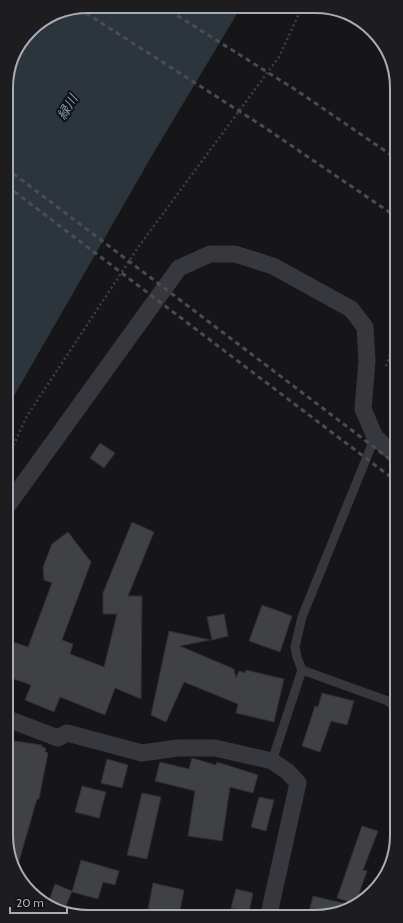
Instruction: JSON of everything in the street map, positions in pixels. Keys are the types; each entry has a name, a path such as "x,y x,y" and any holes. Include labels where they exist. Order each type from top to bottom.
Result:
{"street":[{"path":"13,498 179,268 210,254 235,254 273,266 351,309 365,327 367,361 363,409 376,437 390,450"},
{"path":"13,721 58,738 67,733 142,753 178,748 215,748 272,761 288,772 298,783 270,910"}],"lane":[{"path":"272,761 302,670 295,647 302,617 376,437"},
{"path":"302,670 390,703"}],"path":[{"path":"13,448 27,416 139,246 279,57 299,13"}],"water":[{"name":"緑川","path":"237,13 154,152 13,398 13,83 17,64 23,51 35,35 51,23 74,14"}],"building":[{"path":"100,443 115,453 104,468 90,458"},
{"path":"132,522 154,532 128,596 142,596 141,699 115,688 105,715 60,697 54,712 25,700 31,685 13,679 13,642 28,647 52,583 44,580 43,567 52,544 68,532 91,562 62,640 73,644 70,654 104,667 117,614 103,614 103,593"},
{"path":"262,605 292,616 280,652 249,641"},
{"path":"224,614 228,636 212,640 207,617"},
{"path":"169,631 210,640 180,646 234,669 236,678 239,671 245,673 246,670 284,679 274,722 236,713 238,704 184,682 166,722 151,715"},
{"path":"322,693 354,701 347,725 331,721 320,752 302,746 315,706 318,707"},
{"path":"13,741 42,745 42,747 46,748 45,752 48,753 39,799 37,799 19,862 13,835"},
{"path":"192,758 216,765 217,762 258,775 253,793 230,787 222,841 188,836 195,791 155,781 160,762 189,769"},
{"path":"107,759 128,765 122,788 101,783"},
{"path":"82,786 106,792 99,818 75,812"},
{"path":"142,793 161,797 147,859 127,855"},
{"path":"259,797 274,800 266,831 251,827"},
{"path":"362,826 378,831 363,870 367,871 358,895 349,902 337,898"},
{"path":"81,860 119,871 115,885 103,882 98,899 72,892"},
{"path":"153,883 184,890 180,910 148,910"},
{"path":"55,884 72,891 66,906 50,899"},
{"path":"236,889 253,893 249,910 231,908"},
{"path":"313,896 345,903 324,909 310,910"}],"railway":[{"path":"86,13 264,127 390,213"},
{"path":"173,13 299,92 390,154"},
{"path":"13,173 390,459"},
{"path":"13,191 390,476"}]}
